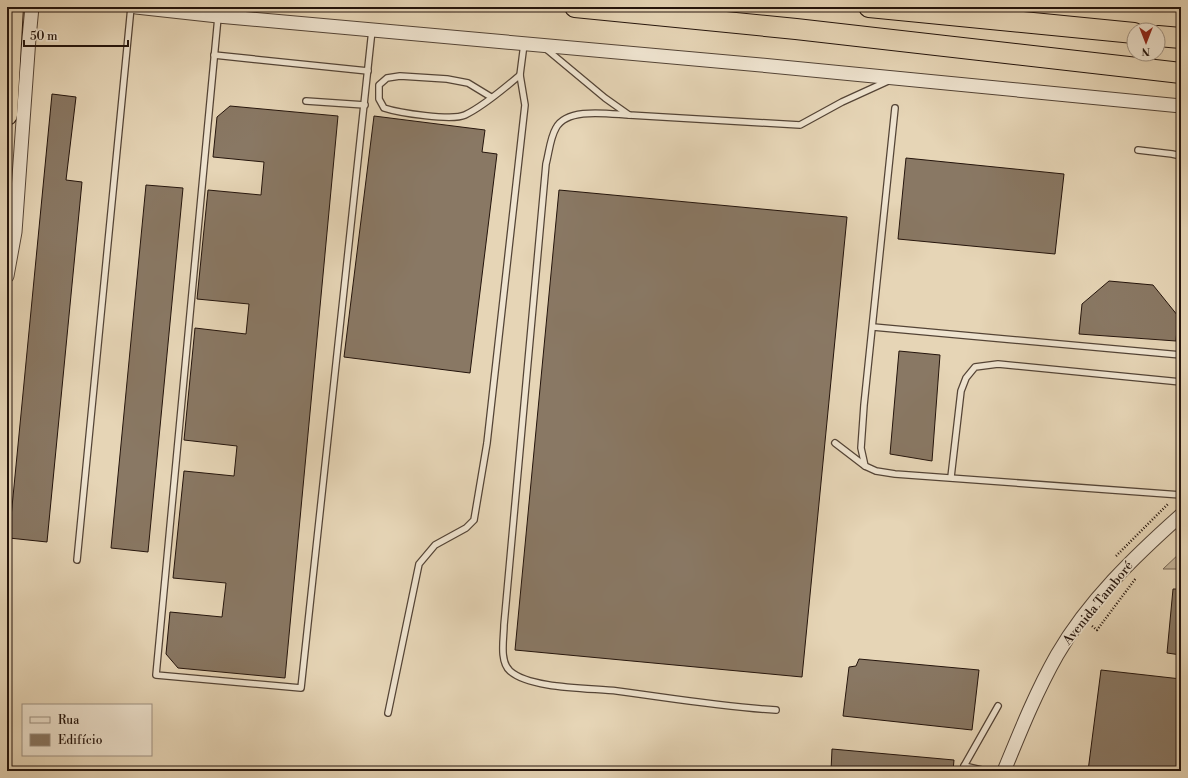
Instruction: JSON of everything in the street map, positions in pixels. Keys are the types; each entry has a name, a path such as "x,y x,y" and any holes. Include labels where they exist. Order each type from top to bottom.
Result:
{"highway":[{"path":"7,115 13,7"},
{"path":"575,7 796,29 1181,73"},
{"path":"869,7 1126,32"},
{"path":"1166,37 1181,38"}],"street":[{"path":"7,276 15,232 32,7"},
{"path":"136,7 218,16 372,29 1181,106"},
{"name":"Avenida Tamboré","path":"1004,771 1029,711 1054,662 1082,618 1128,564 1181,515"}],"lane":[{"path":"77,560 130,7"},
{"path":"218,16 156,675 302,688 372,29"},
{"path":"388,713 419,564 435,544 466,528 474,520 487,443 526,105 520,75 524,44"},
{"path":"542,45 605,98 629,115"},
{"path":"214,56 368,71"},
{"path":"491,97 468,84 446,79 400,76 387,78 379,85 379,98 384,108 394,111 441,116 464,115 491,97 520,75"},
{"path":"776,710 713,705 615,691 570,688 524,679 510,671 504,656 504,625 546,164 556,128 562,120 569,116 585,114 629,115 800,125 842,102 895,78"},
{"path":"306,101 365,105"},
{"path":"865,466 862,440 895,108"},
{"path":"1138,150 1181,156"},
{"path":"874,327 1181,355"},
{"path":"951,477 961,391 966,378 975,367 998,364 1181,382"},
{"path":"835,443 865,466 876,471 895,474 1181,495"},
{"path":"986,771 963,768 998,706"}],"path":[{"path":"1082,618 1097,630 1138,574"}],"shaded area":[{"path":"1181,552 1181,569 1163,569"}],"building":[{"path":"52,94 76,97 66,180 82,182 47,542 9,538"},
{"path":"230,106 338,116 285,678 178,668 166,654 170,612 222,617 226,583 173,578 184,471 234,476 237,446 184,440 195,328 246,334 249,304 197,299 208,190 261,195 264,162 213,157 217,117"},
{"path":"374,116 485,130 482,152 497,154 470,373 344,357"},
{"path":"906,158 1064,174 1055,254 898,239"},
{"path":"146,185 183,188 148,552 111,548"},
{"path":"559,190 847,217 802,677 515,650"},
{"path":"1109,281 1153,285 1178,316 1176,341 1079,334 1082,304"},
{"path":"899,351 940,355 932,461 890,454"},
{"path":"1173,589 1181,589 1181,655 1167,653"},
{"path":"859,659 979,670 972,730 843,716 849,667 856,666"},
{"path":"1101,670 1181,679 1181,771 1088,771"},
{"path":"832,749 954,760 953,771 831,771"}]}
